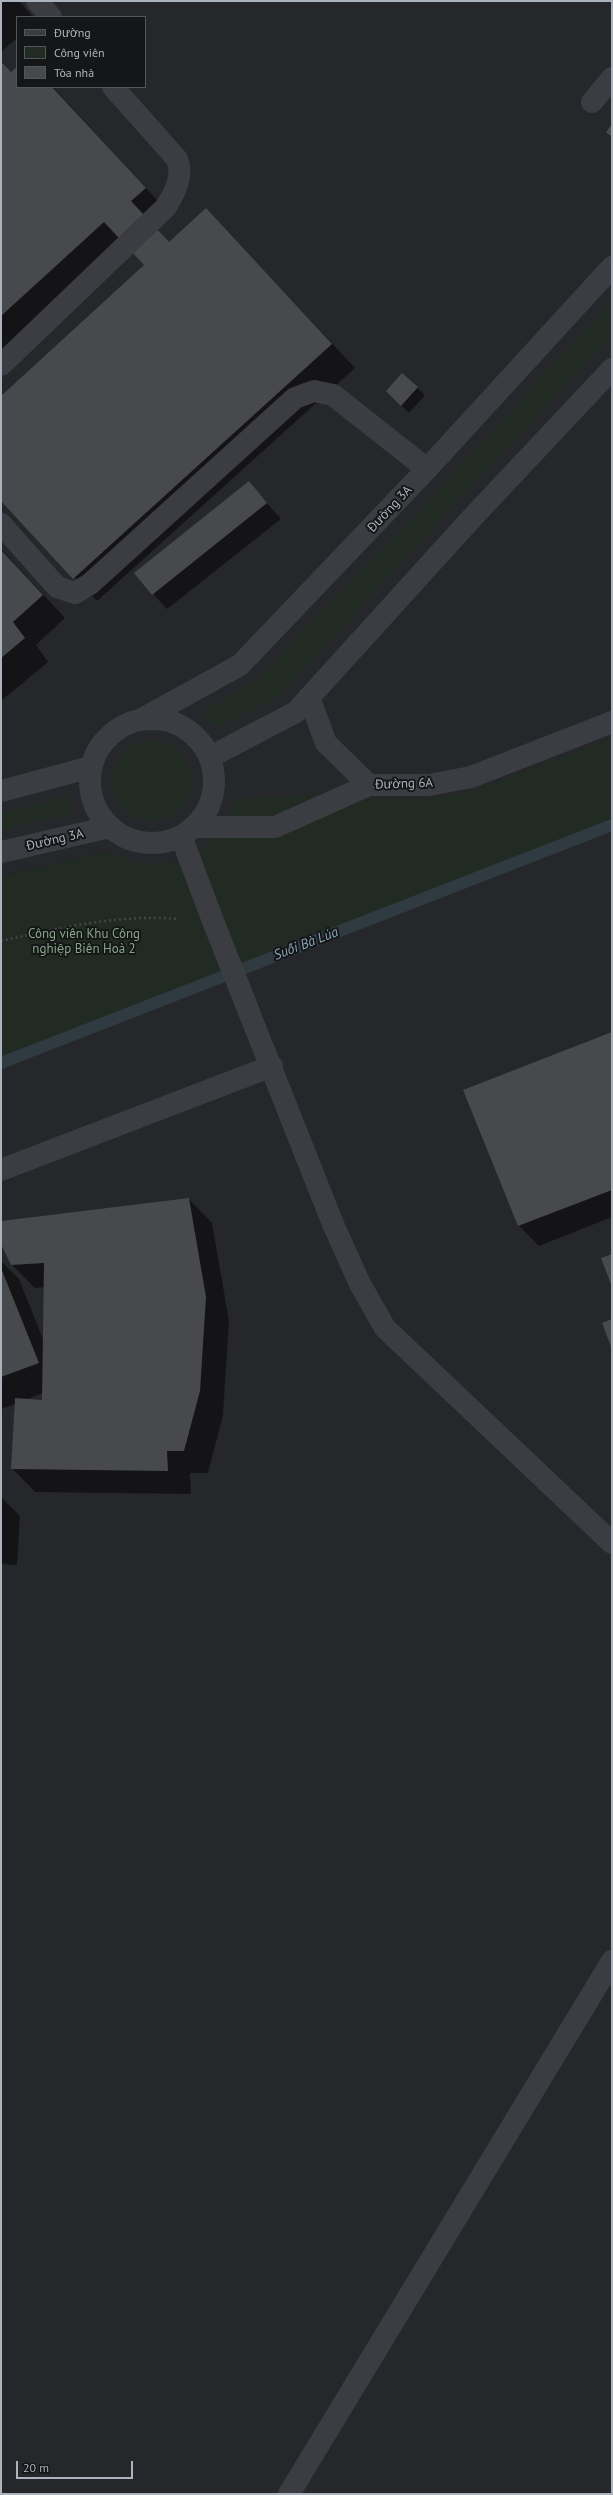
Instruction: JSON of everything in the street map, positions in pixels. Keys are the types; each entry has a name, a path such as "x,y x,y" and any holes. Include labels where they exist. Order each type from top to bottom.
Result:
{"street":[{"path":"37,1 50,16"},
{"path":"592,102 612,78"},
{"path":"1,365 166,206 174,193 181,169 177,159 114,88"},
{"name":"Đường 3A","path":"142,719 240,665 427,469 612,267"},
{"path":"210,757 296,712 471,519 612,369"},
{"path":"1,524 57,587 75,593 90,584 295,398 314,392 333,395 427,469"},
{"path":"309,697 326,743 369,785"},
{"path":"142,719 163,719 183,726 199,739 210,757 214,787 211,803 188,832 163,843 144,843 126,838 110,827 99,814 92,800 89,783 91,766 98,750 109,736 124,725 142,719"},
{"name":"Đường 6A","path":"188,832 275,827 369,785 429,785 471,778 612,722"},
{"path":"1,791 91,766"},
{"name":"Đường 3A","path":"1,852 110,827"},
{"path":"188,832 213,921 272,1066 333,1224 360,1284 385,1328 612,1543"},
{"path":"1,1170 272,1066"},
{"path":"289,2494 612,1961"}],"path":[{"path":"1,941 78,924 138,918 213,921"}],"shaded area":[{"path":"1,1 612,1 612,1531 393,1323 366,1277 333,1199 262,1014 242,970 226,976 326,1230 356,1297 377,1335 612,1555 612,2494 1,2494 1,1063 226,975 181,860 160,865 135,864 105,851 1,876"}],"green space":[{"path":"612,300 612,336 442,518 281,695 218,727 200,712 256,681 449,479"},
{"path":"612,738 612,825 242,970 197,853 211,843 222,830 229,816 234,799 324,794 369,799 434,798 473,791"},
{"path":"152,741 167,744 180,753 189,766 192,781 189,796 180,809 167,818 152,821 137,818 124,809 115,796 112,781 115,766 124,753 137,744"},
{"path":"69,795 73,814 1,830 1,813"},
{"name":"Công viên Khu Công nghiệp Biên Hoà 2","path":"105,851 142,864 159,864 181,860 226,975 1,1062 1,876"}],"building":[{"path":"1,61 11,72 16,68 16,88 53,88 146,188 131,201 169,242 206,208 332,344 73,579 1,501 1,396 144,265 104,222 1,316"},
{"path":"612,124 612,137 606,132"},
{"path":"402,373 418,387 401,406 386,391"},
{"path":"249,481 267,503 152,595 134,573"},
{"path":"1,550 43,595 13,622 25,638 1,658"},
{"path":"612,1032 612,1190 518,1226 463,1090"},
{"path":"189,1198 206,1297 200,1391 184,1451 167,1451 168,1471 11,1469 15,1398 42,1400 44,1263 11,1265 1,1244 1,1221"},
{"path":"612,1254 612,1287 601,1258"},
{"path":"1,1268 39,1363 1,1377"},
{"path":"612,1319 612,1349 602,1323"}],"waterway":[{"name":"Suối Bà Lúa","path":"1,1063 612,825"}]}
